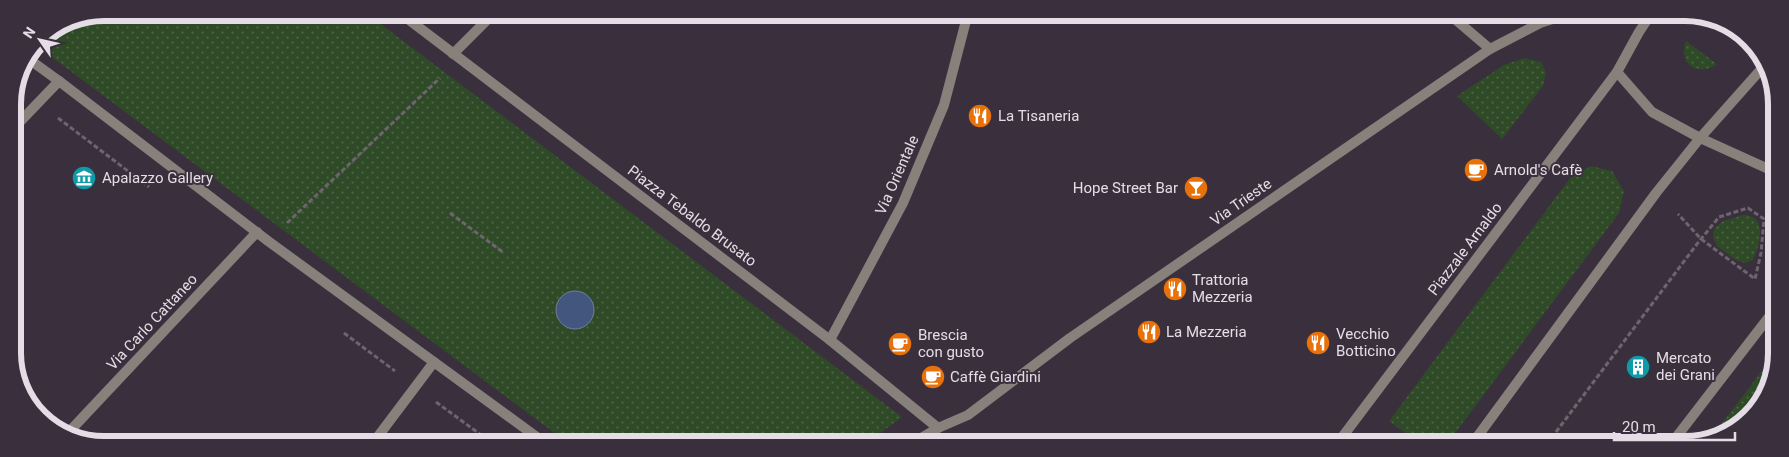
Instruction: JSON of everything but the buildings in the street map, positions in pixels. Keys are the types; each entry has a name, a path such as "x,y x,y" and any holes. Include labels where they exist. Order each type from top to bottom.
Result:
{"street":[{"name":"Piazza Tebaldo Brusato","path":"410,21 830,340 938,428"},
{"path":"453,54 486,21"},
{"name":"Via Orientale","path":"830,340 903,203 944,105 966,21"},
{"path":"1457,21 1490,49"},
{"name":"Via Trieste","path":"938,428 968,415 1070,338 1490,49 1546,21"},
{"name":"Piazzale Arnaldo","path":"1342,436 1617,72 1646,21"},
{"path":"33,62 256,232 535,436"},
{"path":"1478,436 1656,193 1700,138 1760,70"},
{"path":"1617,72 1652,112 1700,138 1768,169"},
{"path":"21,121 59,81"},
{"name":"Via Carlo Cattaneo","path":"72,429 256,232"},
{"path":"1677,436 1768,318"},
{"path":"378,436 434,362"},
{"path":"924,436 938,428"}],"path":[{"path":"290,220 435,83"},
{"path":"1553,436 1701,239 1719,217 1748,208 1764,219 1762,252 1755,278 1701,239 1678,214"},
{"path":"450,213 504,254"}],"green space":[{"path":"104,21 377,21 902,417 876,436 559,436 42,50 58,35 72,28","holes":["556,313 590,322 585,327 563,326 558,320"]},
{"path":"1686,41 1717,64 1703,69 1696,69 1691,66 1684,56"},
{"path":"1524,58 1541,62 1546,73 1543,86 1502,139 1457,96 1504,65"},
{"path":"1591,166 1612,171 1624,191 1619,213 1453,436 1410,436 1389,421 1571,177"},
{"path":"1743,215 1751,216 1756,220 1760,232 1760,239 1753,260 1745,263 1736,260 1717,246 1713,237 1714,229 1723,221"},
{"path":"1766,365 1761,385 1751,403 1740,415 1718,429"}],"water":[{"path":"575,291 582,292 588,297 593,303 593,317 588,323 582,328 575,329 568,328 562,323 557,317 556,310 557,303 562,297 568,292"}],"place":[{"name":"La Tisaneria","path":"980,116"},
{"name":"Arnold's Cafè","path":"1476,170"},
{"name":"Apalazzo Gallery","path":"84,178"},
{"name":"Hope Street Bar","path":"1196,188"},
{"name":"Trattoria Mezzeria","path":"1175,289"},
{"name":"La Mezzeria","path":"1149,332"},
{"name":"Vecchio Botticino","path":"1318,343"},
{"name":"Brescia con gusto","path":"900,344"},
{"name":"Mercato dei Grani","path":"1638,367"},
{"name":"Caffè Giardini","path":"933,377"}]}
